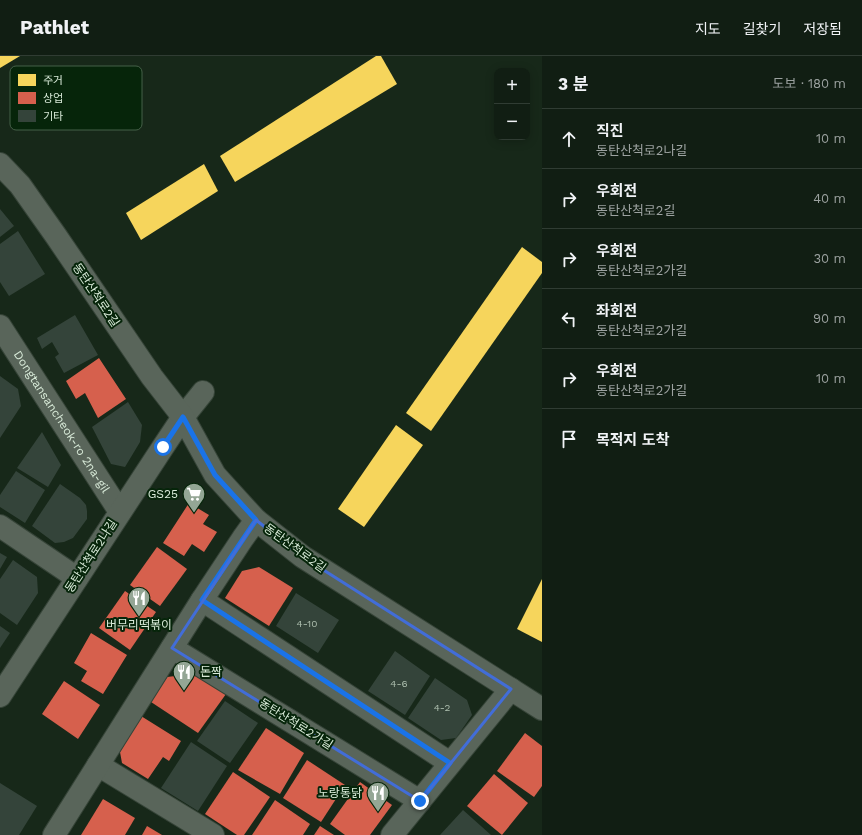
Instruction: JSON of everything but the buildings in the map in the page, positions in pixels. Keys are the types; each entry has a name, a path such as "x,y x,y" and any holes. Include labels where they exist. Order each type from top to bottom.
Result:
{"street":[{"name":"동탄산척로2길","path":"0,164 20,185 152,377 183,417 215,475 256,520 303,557 542,709"},
{"name":"Dongtansancheok-ro 2na-gil","path":"1,332 120,512"},
{"name":"동탄산척로2나길","path":"0,696 183,417 203,392"},
{"path":"54,835 202,600 256,520"},
{"path":"0,526 77,578"},
{"path":"202,600 450,763"},
{"name":"동탄산척로2가길","path":"172,648 420,801"},
{"path":"392,835 511,689"},
{"path":"98,765 213,835"}],"highlighted area":[{"path":"256,520 303,557 511,689 420,801 172,648"}],"place":[{"name":"GS25","path":"194,514"},
{"name":"버무리떡볶이","path":"139,618"},
{"name":"돈짝","path":"184,692"},
{"name":"노랑통닭","path":"378,812"}],"route":[{"path":"163,447 183,417 215,475 256,520 202,600 450,763 420,801"}]}
